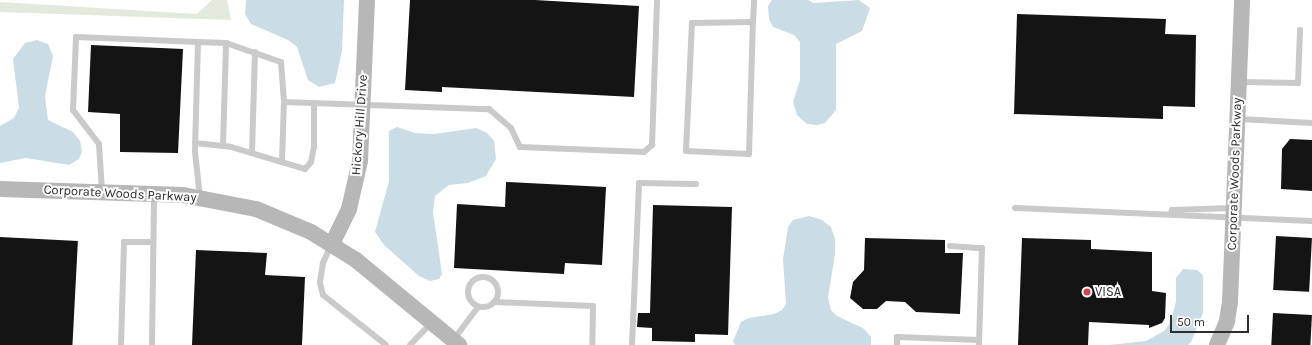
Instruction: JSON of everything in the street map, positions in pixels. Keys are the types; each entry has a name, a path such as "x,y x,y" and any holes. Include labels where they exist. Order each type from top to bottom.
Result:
{"street":[{"name":"Hickory Hill Drive","path":"332,244 344,223 357,180 366,0"},
{"name":"Corporate Woods Parkway","path":"1217,345 1227,321 1230,302 1242,0"},
{"name":"Corporate Woods Parkway","path":"0,189 154,193 200,197 256,209 282,218 332,244 356,260 456,343"}],"lane":[{"path":"284,102 489,109 511,128 520,147 644,152 652,145 657,0"},
{"path":"754,0 754,22 748,154 686,151 692,22 754,22"},
{"path":"1239,82 1298,83 1300,30"},
{"path":"102,191 99,144 73,110 76,37 226,43 282,62 284,102 282,162"},
{"path":"198,42 195,143 200,197"},
{"path":"223,146 226,43"},
{"path":"252,152 255,52"},
{"path":"195,143 223,146 252,152 299,169 308,168 314,147 314,103"},
{"path":"1237,119 1312,123"},
{"path":"632,345 639,183 696,184"},
{"path":"152,345 154,193"},
{"path":"1015,208 1171,214 1234,213"},
{"path":"1171,214 1172,210 1234,213 1312,221"},
{"path":"121,345 124,242 153,242"},
{"path":"332,244 323,263 320,283 323,295 386,345"},
{"path":"896,345 897,337 979,342 982,248 950,246"},
{"path":"486,277 495,283 498,293 494,302 487,307 478,307 470,301 467,291 476,278 486,277"},
{"path":"494,302 593,306 592,345"},
{"path":"456,343 478,307"},
{"path":"410,345 431,323"}],"shaded area":[{"path":"212,0 227,0 231,20 0,12 0,2 197,14"},
{"path":"246,0 344,0 342,51 335,83 319,87 308,80 297,47 288,40 251,24 245,14"},
{"path":"772,0 808,0 814,3 859,0 870,8 862,31 836,44 836,110 825,123 817,125 807,124 797,115 793,102 800,80 800,42 794,35 773,27 769,19 768,6"},
{"path":"37,40 48,44 53,56 45,96 48,120 73,132 80,141 82,151 79,159 69,165 26,158 0,163 0,126 14,118 19,107 13,59 25,43"},
{"path":"397,127 415,133 434,134 476,128 487,133 494,141 496,159 486,176 468,183 449,185 435,196 433,212 442,274 439,279 430,281 419,276 384,245 375,232 389,181 389,131"},
{"path":"809,216 822,220 831,227 835,239 835,254 828,298 831,310 837,316 863,328 871,337 871,345 735,345 733,341 741,322 749,318 774,314 782,310 786,304 783,259 788,227 793,220"},
{"path":"1183,269 1197,270 1203,275 1203,313 1191,342 1188,345 1109,345 1146,341 1164,331 1171,322 1176,301 1176,278"}],"building":[{"path":"410,0 535,0 639,6 634,97 442,87 442,92 405,90"},
{"path":"1017,14 1166,19 1165,34 1196,35 1195,107 1163,106 1163,119 1014,114"},
{"path":"91,45 183,49 178,153 120,152 120,114 88,112"},
{"path":"1290,139 1312,140 1312,191 1281,189 1282,149"},
{"path":"506,182 606,187 602,265 565,263 564,274 454,268 457,204 505,207"},
{"path":"653,205 732,207 728,335 695,334 695,342 652,341 652,328 637,327 638,313 650,313"},
{"path":"1276,236 1312,238 1309,292 1273,290"},
{"path":"0,237 78,241 72,345 0,345"},
{"path":"865,238 945,240 945,253 963,253 960,314 916,312 905,302 886,301 877,309 863,309 850,298 853,282 864,270"},
{"name":"VISA","path":"1022,238 1091,240 1091,249 1152,252 1152,291 1166,293 1165,318 1162,323 1149,328 1149,325 1089,322 1088,345 1018,345"},
{"path":"196,250 267,253 265,275 305,277 302,345 192,345"},
{"path":"1273,313 1312,315 1310,345 1271,345"}],"place":[{"name":"VISA","path":"1087,292"}]}
